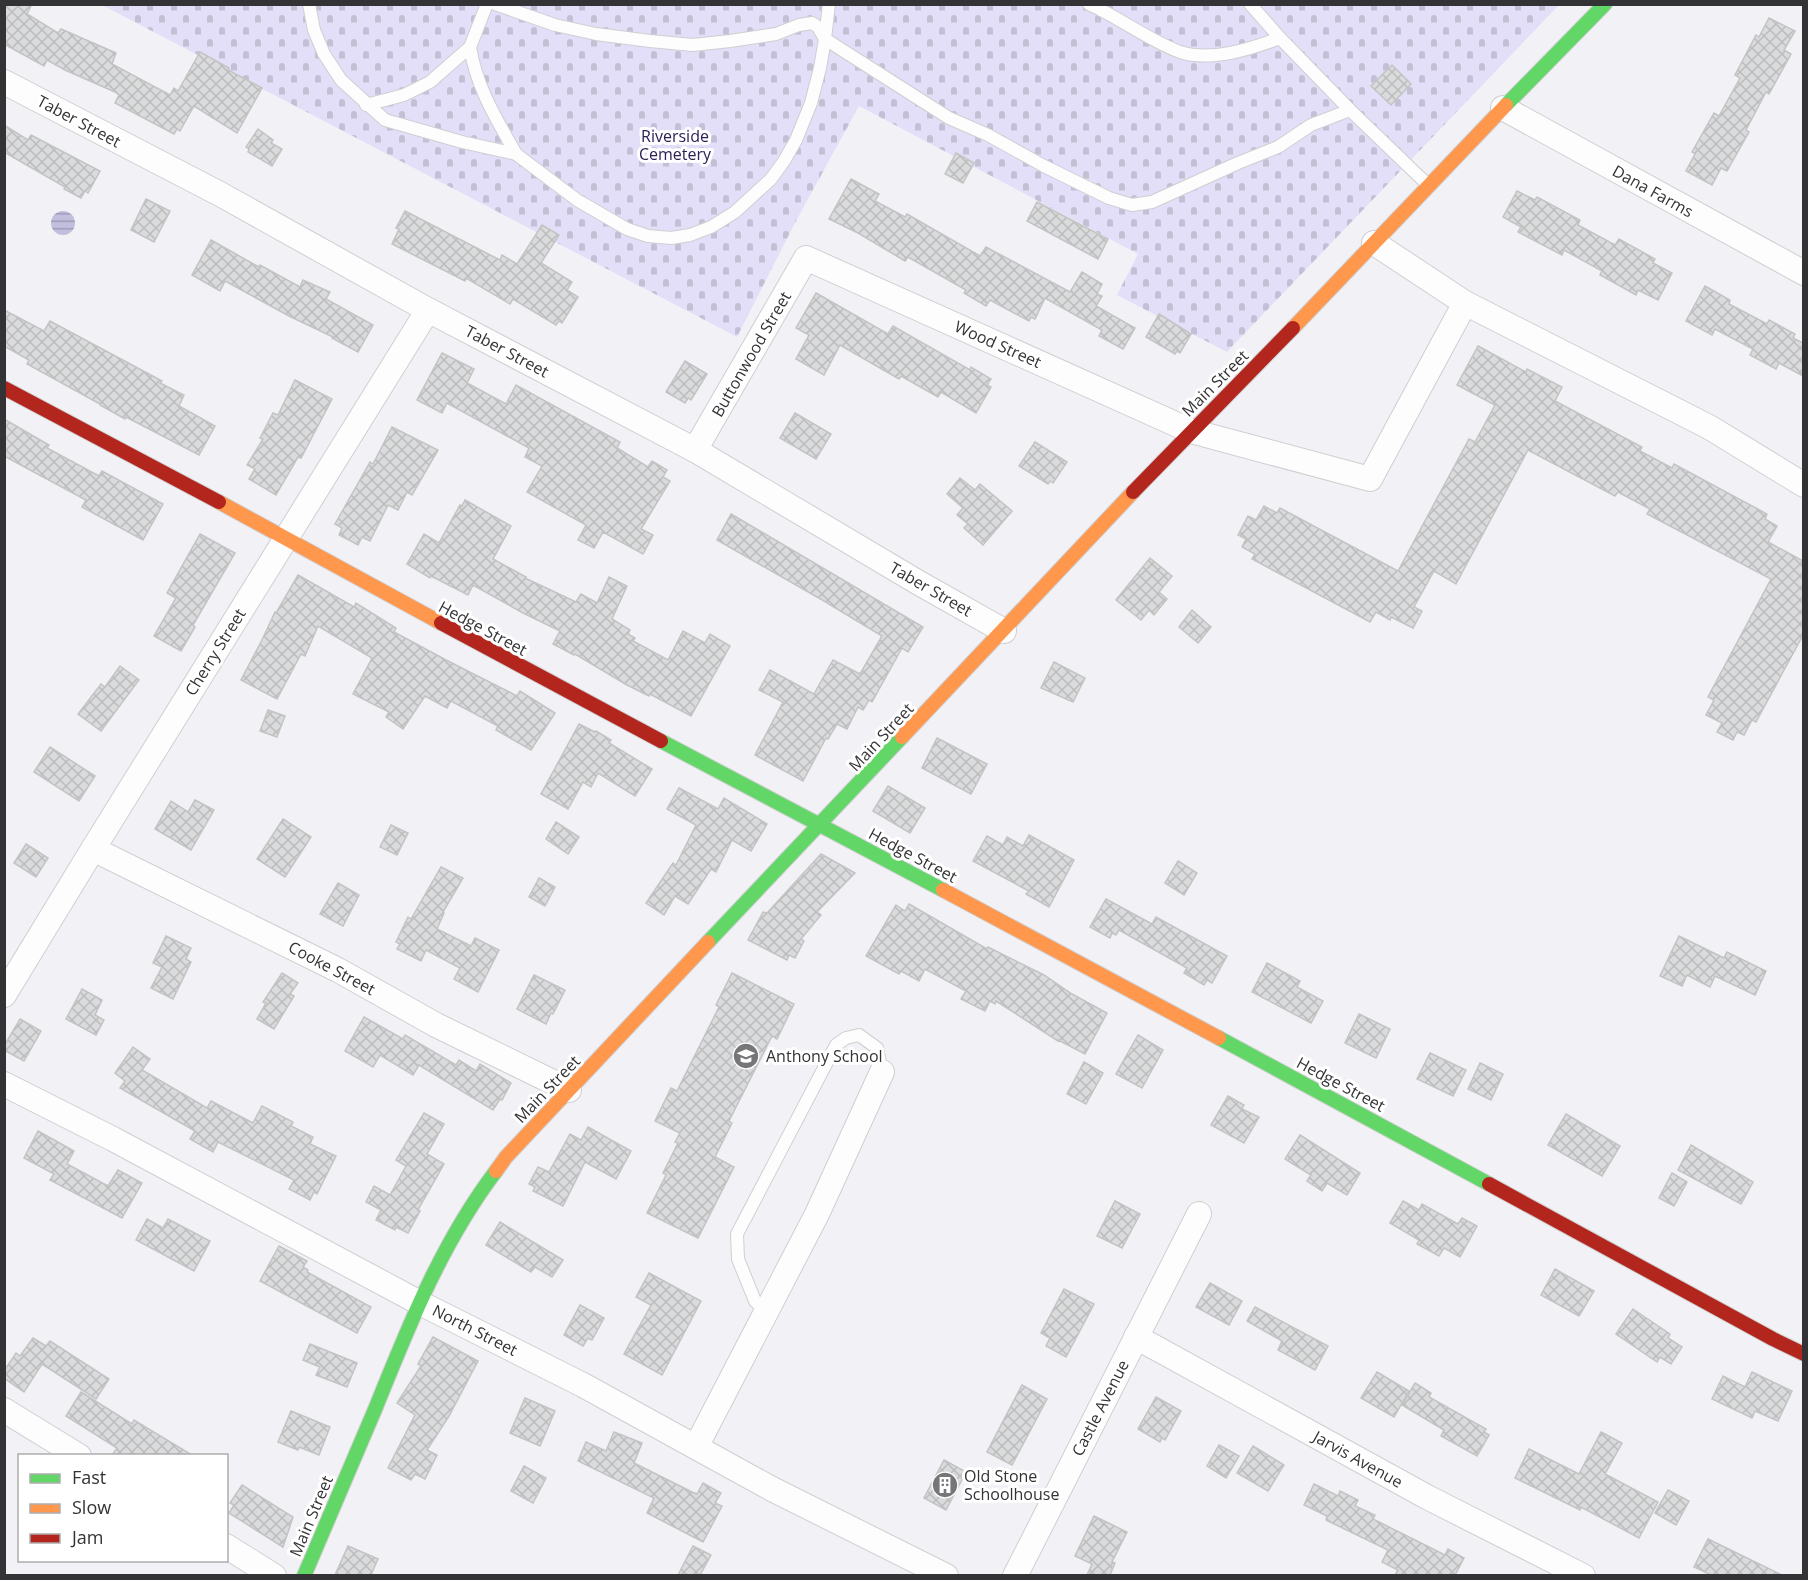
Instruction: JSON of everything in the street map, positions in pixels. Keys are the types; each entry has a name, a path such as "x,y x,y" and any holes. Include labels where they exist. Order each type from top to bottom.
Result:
{"main road":[{"name":"Main Street","path":"304,1575 420,1303 453,1235 477,1195 506,1157 1191,431 1225,399 1605,4"},
{"name":"Hedge Street","path":"4,388 144,461 285,540 538,676 1352,1108 1803,1354"}],"street":[{"name":"Taber Street","path":"4,82 220,195 428,310 695,450 1004,631"},
{"name":"Dana Farms","path":"1503,108 1803,273"},
{"path":"1374,243 1465,303 1709,427 1803,485"},
{"name":"Wood Street","path":"806,258 1191,431 1370,479 1465,303"},
{"name":"Buttonwood Street","path":"695,450 806,258"},
{"name":"Cherry Street","path":"4,995 428,310"},
{"name":"Cooke Street","path":"93,849 338,970 436,1025 569,1090"},
{"path":"696,1447 816,1214 882,1072"},
{"name":"North Street","path":"4,1084 113,1139 420,1303 583,1385 772,1489 946,1575"},
{"name":"Castle Avenue","path":"1015,1575 1199,1214"},
{"name":"Jarvis Avenue","path":"1136,1337 1427,1497 1583,1575"},
{"path":"4,1410 77,1454"},
{"path":"228,1547 274,1575"}],"lane":[{"path":"309,4 314,30 324,54 341,80 385,120 462,142 516,154"},
{"path":"366,105 404,95 430,82 470,47 487,4"},
{"path":"495,4 555,25 596,34 693,45 776,34 812,23 818,27 825,39 949,118 988,135 1109,198 1132,205 1152,202 1278,147 1311,126 1350,110"},
{"path":"470,47 474,69 485,98 516,154 577,200 627,229 648,236 672,238 690,235 711,227 735,213 771,179 784,161 796,140 811,103 820,68 829,4"},
{"path":"1089,4 1183,53 1220,54 1249,50 1280,38"},
{"path":"1250,4 1350,110 1428,186"},
{"path":"766,1311 755,1301 738,1259 738,1234 836,1045 846,1038 859,1035 877,1048 882,1072"}],"green space":[{"name":"Riverside Cemetery","path":"102,5 1559,5 1227,352 1117,295 1138,254 859,106 796,221 737,337"}],"shaded area":[{"path":"63,211 72,214 75,223 72,232 63,235 54,232 51,223 54,214"}],"building":[{"path":"4,4 32,4 27,14 58,33 61,29 116,53 112,64 170,95 174,88 178,91 200,52 262,88 237,133 194,106 180,131 177,129 174,134 115,103 119,95 115,92 47,60 44,66 4,44"},
{"path":"1769,18 1795,31 1784,50 1791,54 1769,94 1766,92 1746,130 1749,132 1727,171 1721,168 1712,185 1686,171 1695,154 1692,152 1714,113 1719,116 1740,78 1735,75 1756,35 1759,37"},
{"path":"1392,65 1411,84 1391,105 1371,86"},
{"path":"4,125 28,140 31,135 100,171 88,193 85,191 81,198 4,152"},
{"path":"258,129 273,140 271,143 282,149 272,166 248,152 249,149 246,147"},
{"path":"956,153 974,163 963,183 945,174"},
{"path":"851,179 879,194 875,201 905,217 907,214 980,256 986,247 1070,292 1082,272 1102,284 1097,294 1102,296 1096,306 1135,328 1123,349 1099,336 1102,330 1045,298 1035,319 1031,317 1029,321 990,300 986,306 964,293 966,290 908,257 905,261 829,219"},
{"path":"1517,191 1535,200 1537,197 1580,220 1578,225 1615,245 1619,239 1655,259 1653,263 1672,273 1658,300 1638,290 1636,295 1600,275 1602,271 1564,250 1562,255 1518,232 1521,227 1503,217"},
{"path":"146,199 170,211 154,242 131,230"},
{"path":"1037,202 1108,239 1098,259 1027,221"},
{"path":"405,211 500,260 502,255 517,264 542,225 559,235 541,263 572,282 567,290 578,297 562,323 559,321 556,325 513,299 510,304 466,278 465,281 392,244 399,229 396,228"},
{"path":"211,240 300,287 303,280 330,292 326,299 373,325 358,352 225,281 220,291 192,275"},
{"path":"1705,286 1730,300 1729,304 1767,324 1769,320 1795,334 1793,338 1803,343 1803,376 1779,363 1776,369 1750,355 1753,349 1715,329 1712,335 1686,321"},
{"path":"816,293 888,334 893,326 970,370 971,367 991,379 987,385 991,387 976,413 941,392 938,397 901,376 899,379 840,345 824,375 796,359 809,335 796,328"},
{"path":"4,310 44,331 50,321 184,395 179,406 215,426 199,455 126,417 125,419 27,364 29,360 4,346"},
{"path":"1159,314 1191,334 1180,353 1177,351 1175,354 1146,337"},
{"path":"1478,346 1526,372 1527,369 1562,387 1555,401 1642,447 1640,451 1672,468 1674,464 1767,514 1765,519 1777,526 1768,542 1803,561 1803,635 1756,722 1752,720 1744,735 1737,732 1733,740 1717,732 1722,723 1706,715 1714,700 1708,697 1771,579 1647,514 1650,509 1618,492 1615,496 1528,450 1456,584 1434,571 1414,607 1422,611 1413,628 1376,612 1370,622 1252,559 1255,554 1242,547 1246,539 1238,535 1248,516 1256,520 1264,506 1277,513 1280,508 1398,571 1469,439 1475,442 1495,405 1457,385"},
{"path":"442,353 474,369 467,383 506,404 516,385 620,442 617,448 648,467 652,461 667,470 663,477 670,481 641,529 653,535 643,554 603,532 594,548 578,540 586,525 527,492 542,466 525,457 529,448 447,403 442,413 417,400"},
{"path":"685,361 707,374 691,400 688,398 685,403 666,392"},
{"path":"295,380 332,399 301,458 298,457 276,495 249,479 255,469 247,465 263,439 260,438 273,413 278,415"},
{"path":"795,413 831,434 816,459 780,438"},
{"path":"4,419 49,445 47,448 99,476 102,471 163,504 143,540 82,507 86,500 4,456"},
{"path":"392,427 438,450 412,495 407,492 398,510 388,505 370,541 362,537 358,545 339,535 342,528 335,524 370,462 373,464"},
{"path":"1035,442 1067,462 1053,483 1050,481 1048,484 1019,466"},
{"path":"960,478 975,490 980,484 1012,511 983,545 964,528 968,524 957,515 963,508 947,494"},
{"path":"465,500 511,526 493,559 525,578 576,602 581,594 597,603 609,577 627,586 612,619 630,630 628,634 635,638 633,641 668,660 683,631 705,643 710,634 730,646 691,716 650,694 649,696 627,685 575,654 553,644 560,631 473,585 468,595 431,576 430,578 407,564 424,534 439,543"},
{"path":"731,514 923,627 908,652 902,648 872,702 869,700 863,710 858,707 847,729 837,724 828,739 826,738 803,781 755,755 783,702 759,690 770,670 814,694 833,660 860,674 882,636 717,540"},
{"path":"200,534 235,553 193,625 195,627 181,651 154,636 176,598 167,593"},
{"path":"1150,558 1172,576 1159,592 1167,599 1154,615 1149,610 1141,620 1116,600"},
{"path":"298,575 354,607 356,603 396,628 394,632 446,660 517,696 520,691 555,713 531,750 496,730 498,726 451,701 447,708 425,696 403,729 386,717 389,712 353,694 372,658 318,626 305,656 301,654 277,699 241,680 275,612"},
{"path":"1192,610 1211,627 1198,643 1179,627"},
{"path":"1054,662 1085,678 1073,702 1041,688"},
{"path":"120,666 139,680 101,731 78,714 101,684 105,687"},
{"path":"268,710 285,716 277,737 260,731"},
{"path":"579,724 611,740 609,743 652,769 635,796 598,773 591,787 583,782 568,809 541,794"},
{"path":"937,738 987,764 971,794 922,768"},
{"path":"50,747 95,776 79,801 34,772"},
{"path":"888,786 925,808 910,833 873,811"},
{"path":"679,788 718,809 724,798 767,824 751,851 732,840 716,872 711,869 688,904 675,896 664,915 646,903 673,863 676,865 696,825 667,809"},
{"path":"195,800 214,810 191,850 155,829 171,801 188,812"},
{"path":"283,819 311,837 285,877 257,859"},
{"path":"556,822 579,837 568,854 546,839"},
{"path":"391,825 408,833 397,855 380,847"},
{"path":"1029,835 1074,860 1049,907 1026,894 1029,891 973,861 987,836 1003,845 1007,837 1023,846"},
{"path":"26,844 48,858 36,877 14,863"},
{"path":"821,854 855,873 817,912 821,915 801,939 804,941 795,958 789,955 787,960 748,940 763,912 767,913"},
{"path":"1178,861 1197,873 1184,895 1165,883"},
{"path":"441,867 463,878 443,912 437,929 471,946 475,938 499,950 478,992 454,979 460,968 426,950 421,961 397,949 400,944 396,942 408,917 411,919"},
{"path":"539,878 555,887 545,906 529,897"},
{"path":"338,883 359,895 343,926 320,914"},
{"path":"1106,899 1152,924 1156,917 1227,956 1212,983 1207,980 1204,985 1184,973 1187,968 1119,930 1116,935 1112,933 1110,938 1090,927"},
{"path":"909,904 987,949 988,947 1044,975 1072,994 1107,1013 1085,1054 1058,1041 996,1001 995,1004 990,1001 985,1011 961,999 966,991 925,969 919,981 901,971 899,974 866,956 896,905 905,911"},
{"path":"166,936 191,948 186,959 191,962 173,999 151,988 162,967 153,963"},
{"path":"1679,936 1724,958 1727,952 1766,971 1755,995 1715,976 1710,987 1687,975 1682,986 1660,976"},
{"path":"1267,963 1300,981 1297,987 1323,1001 1311,1023 1252,992"},
{"path":"282,973 298,983 290,994 294,996 274,1029 257,1019 266,1003 263,1002"},
{"path":"732,973 794,1004 777,1039 772,1036 729,1121 732,1123 715,1157 734,1167 698,1238 647,1213 666,1175 663,1173 678,1143 675,1142 680,1133 655,1121 671,1088 677,1091 719,1007 716,1005"},
{"path":"534,975 565,990 546,1024 517,1009"},
{"path":"82,989 102,1000 95,1015 104,1020 96,1035 66,1019"},
{"path":"1359,1014 1390,1029 1376,1058 1345,1043"},
{"path":"364,1017 403,1039 405,1035 456,1065 459,1060 476,1071 480,1064 511,1083 502,1100 500,1099 493,1110 419,1065 413,1075 380,1055 373,1067 345,1051"},
{"path":"20,1019 41,1031 24,1061 4,1050 4,1046"},
{"path":"1138,1035 1163,1050 1142,1088 1116,1074"},
{"path":"133,1047 150,1059 142,1070 207,1108 211,1101 253,1123 262,1106 293,1122 291,1126 313,1137 310,1144 336,1156 317,1194 314,1192 310,1200 289,1189 294,1180 218,1142 213,1152 190,1139 195,1131 120,1088 125,1081 115,1073"},
{"path":"1430,1053 1466,1070 1453,1096 1417,1079"},
{"path":"1084,1062 1103,1073 1086,1104 1067,1094"},
{"path":"1480,1063 1503,1074 1491,1100 1468,1089"},
{"path":"1228,1096 1244,1105 1242,1109 1259,1117 1244,1143 1211,1125"},
{"path":"424,1113 444,1124 427,1154 444,1164 408,1233 396,1227 395,1230 376,1220 381,1210 366,1202 374,1186 390,1195 406,1166 396,1160"},
{"path":"1566,1114 1620,1146 1602,1176 1548,1145"},
{"path":"588,1127 631,1151 616,1179 585,1162 563,1206 533,1191 535,1187 529,1184 538,1167 549,1172 570,1134 581,1140"},
{"path":"38,1131 74,1151 67,1164 108,1186 118,1170 142,1183 122,1218 50,1180 54,1174 24,1158"},
{"path":"1300,1135 1360,1173 1347,1195 1327,1183 1322,1191 1307,1181 1311,1175 1285,1159"},
{"path":"1691,1145 1753,1182 1741,1204 1678,1170"},
{"path":"1672,1173 1687,1182 1674,1206 1659,1198"},
{"path":"1115,1201 1140,1214 1122,1248 1097,1236"},
{"path":"1403,1201 1419,1210 1422,1204 1458,1224 1462,1218 1477,1226 1460,1257 1444,1248 1439,1256 1417,1244 1419,1240 1390,1223"},
{"path":"147,1219 163,1228 168,1219 210,1241 194,1271 136,1240"},
{"path":"500,1222 563,1260 552,1277 535,1267 531,1272 486,1245"},
{"path":"279,1246 307,1261 303,1267 308,1270 307,1272 371,1307 357,1333 260,1281"},
{"path":"1555,1269 1594,1291 1579,1316 1541,1295"},
{"path":"649,1273 701,1301 662,1375 624,1354 651,1305 636,1297"},
{"path":"1210,1283 1242,1301 1229,1325 1196,1307"},
{"path":"1064,1289 1094,1304 1066,1357 1046,1346 1050,1338 1041,1333"},
{"path":"580,1305 604,1318 592,1340 588,1338 583,1346 564,1335"},
{"path":"1255,1307 1328,1346 1315,1370 1278,1350 1282,1341 1247,1321"},
{"path":"1633,1309 1670,1334 1668,1338 1682,1347 1671,1364 1660,1357 1657,1362 1616,1334"},
{"path":"433,1337 478,1361 449,1416 427,1450 437,1455 425,1479 415,1474 411,1480 388,1468 415,1415 397,1403 421,1366 418,1364"},
{"path":"33,1338 46,1346 50,1341 109,1379 96,1399 42,1364 24,1392 4,1378 4,1371 16,1353 20,1356"},
{"path":"310,1344 357,1363 347,1387 316,1375 320,1367 303,1360"},
{"path":"1377,1372 1409,1391 1394,1417 1361,1398"},
{"path":"1752,1372 1792,1391 1778,1421 1755,1411 1752,1418 1712,1399 1723,1376 1745,1387"},
{"path":"1415,1383 1431,1393 1429,1397 1486,1429 1484,1432 1489,1435 1477,1456 1441,1436 1444,1430 1402,1405"},
{"path":"1022,1385 1047,1399 1012,1465 987,1452"},
{"path":"81,1392 132,1424 134,1420 190,1454 113,1454 117,1448 66,1416"},
{"path":"1156,1397 1181,1411 1165,1440 1162,1438 1160,1442 1138,1429"},
{"path":"525,1398 555,1411 540,1446 510,1433"},
{"path":"291,1411 330,1427 319,1455 278,1442"},
{"path":"614,1432 642,1443 634,1463 697,1494 703,1483 721,1493 715,1503 722,1506 703,1542 647,1513 654,1498 578,1461 586,1442 606,1451"},
{"path":"1601,1432 1622,1443 1605,1474 1658,1502 1639,1538 1581,1507 1580,1510 1515,1478 1529,1449 1579,1474"},
{"path":"1219,1445 1239,1456 1226,1478 1207,1466"},
{"path":"1253,1446 1284,1465 1268,1491 1237,1473"},
{"name":"Old Stone Schoolhouse","path":"944,1460 966,1472 946,1510 924,1498"},
{"path":"524,1466 546,1478 533,1503 511,1491"},
{"path":"1314,1484 1338,1496 1340,1491 1358,1500 1355,1506 1375,1515 1373,1519 1445,1555 1448,1549 1464,1558 1455,1575 1395,1575 1398,1570 1382,1562 1388,1550 1326,1520 1327,1516 1304,1505"},
{"path":"242,1485 293,1517 283,1547 229,1513 234,1505 230,1503"},
{"path":"1668,1490 1689,1501 1676,1525 1655,1513"},
{"path":"1094,1516 1127,1532 1112,1562 1115,1563 1110,1575 1087,1575 1092,1564 1075,1556"},
{"path":"1708,1539 1782,1575 1711,1575 1694,1567"},
{"path":"348,1546 378,1559 371,1575 335,1575"},
{"path":"693,1546 711,1555 700,1575 678,1575"}],"traffic: fast":[{"path":"1506,105 1605,4"},
{"path":"708,942 902,737"},
{"path":"661,741 943,890"},
{"path":"1219,1038 1489,1184"},
{"path":"304,1576 428,1285 459,1226 496,1171"}],"traffic: slow":[{"path":"1293,328 1506,105"},
{"path":"902,737 1133,492"},
{"path":"219,502 441,623"},
{"path":"943,890 1219,1038"},
{"path":"496,1171 506,1157 708,942"}],"traffic: jam":[{"path":"1133,492 1293,328"},
{"path":"4,388 219,502"},
{"path":"441,623 661,741"},
{"path":"1489,1184 1804,1354"}],"place":[{"name":"Anthony School","path":"746,1056"},
{"name":"Old Stone Schoolhouse","path":"945,1485"}]}
